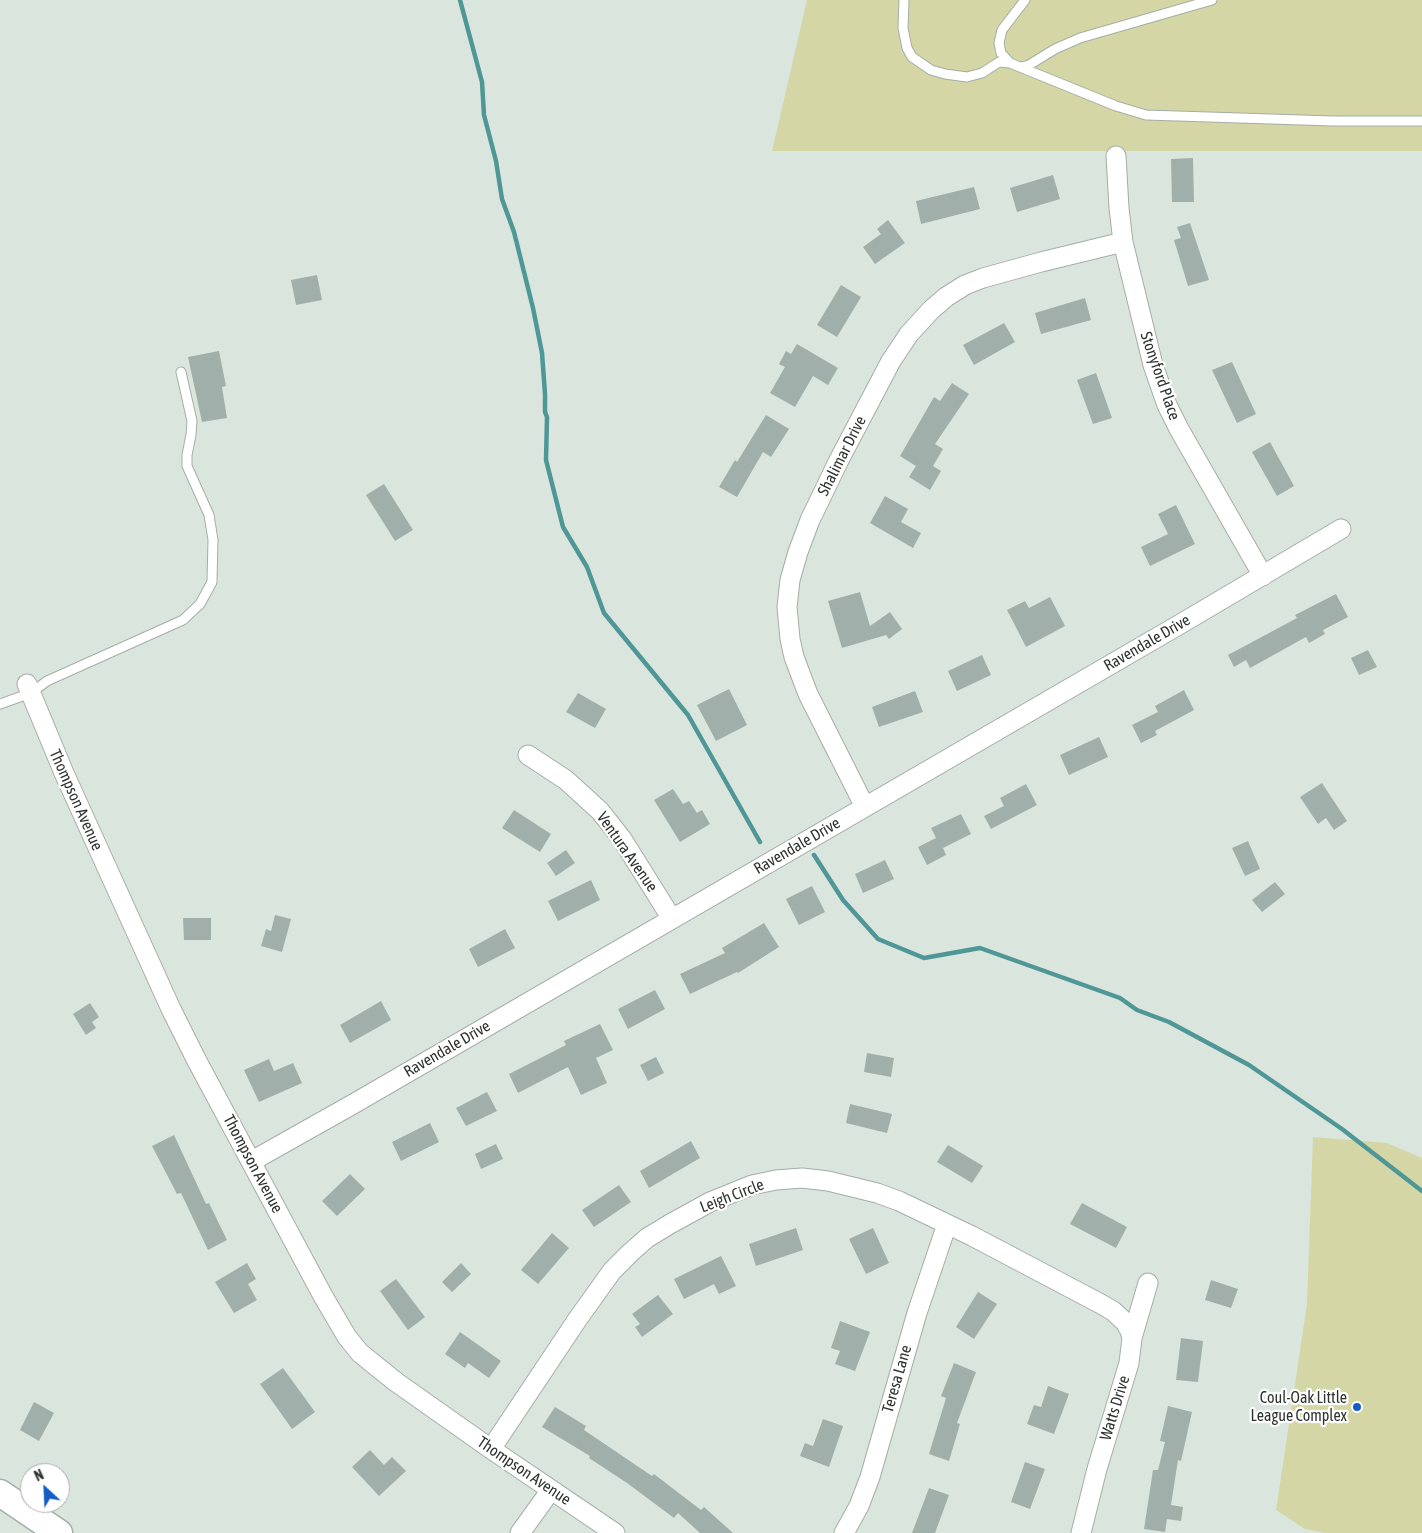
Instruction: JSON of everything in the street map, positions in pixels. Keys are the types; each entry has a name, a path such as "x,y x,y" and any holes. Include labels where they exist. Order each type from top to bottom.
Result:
{"main road":[{"path":"0,1492 59,1533"}],"street":[{"name":"Stonyford Place","path":"1116,156 1123,242 1153,365 1167,405 1179,429 1263,576"},
{"name":"Shalimar Drive","path":"865,807 808,694 794,657 790,639 787,607 790,580 810,520 839,460 892,361 909,334 931,310 946,297 965,285 984,278 1123,242"},
{"name":"Ravendale Drive","path":"252,1161 355,1103 1341,529"},
{"name":"Thompson Avenue","path":"29,688 64,772 170,1008 323,1296 347,1337 360,1352 396,1382 616,1533"},
{"name":"Ventura Avenue","path":"528,755 566,780 600,811 622,839 672,918"},
{"name":"Leigh Circle","path":"491,1449 577,1320 612,1271 630,1253 647,1238 710,1202 752,1186 776,1180 802,1178 828,1181 878,1193 899,1201 1113,1311 1125,1322 1132,1338"},
{"name":"Teresa Lane","path":"844,1533 859,1506 870,1477 917,1313 947,1224"},
{"name":"Watts Drive","path":"1081,1533 1097,1469 1129,1363 1132,1338 1148,1283"},
{"path":"520,1533 551,1490"}],"lane":[{"path":"904,0 903,28 907,48 912,57 931,70 945,74 967,76 982,73 999,62 1010,63 1116,106 1146,115 1333,121 1422,121"},
{"path":"1010,63 1001,53 999,43 1002,30 1025,0"},
{"path":"1021,67 1029,65 1055,49 1080,38 1212,0"},
{"path":"0,704 29,688 183,620 200,604 212,582 214,540 209,515 187,466 186,456 192,420 181,372"}],"green space":[{"path":"807,0 1422,0 1422,151 772,151"},
{"name":"Coul-Oak Little League Complex","path":"1313,1137 1387,1143 1422,1158 1422,1533 1325,1533 1305,1529 1276,1510 1307,1304"}],"building":[{"path":"1193,158 1194,202 1172,202 1171,159"},
{"path":"1053,175 1060,199 1017,212 1010,188"},
{"path":"974,187 980,209 921,224 916,201"},
{"path":"888,220 905,243 875,264 863,247 881,234 877,229"},
{"path":"1190,223 1209,280 1188,286 1174,240 1181,238 1177,227"},
{"path":"317,275 322,300 296,305 291,280"},
{"path":"841,285 861,297 837,337 817,325"},
{"path":"1085,298 1091,320 1041,334 1035,313"},
{"path":"1004,323 1015,342 974,365 963,345"},
{"path":"797,344 838,368 828,385 813,376 795,407 770,393 785,367 779,364 786,351 791,354"},
{"path":"219,351 226,386 222,387 227,418 202,422 188,357"},
{"path":"1232,362 1256,414 1237,423 1212,370"},
{"path":"1096,373 1112,418 1093,424 1077,380"},
{"path":"952,383 969,394 935,444 943,449 933,466 941,471 930,490 909,477 916,466 900,456 934,397 940,401"},
{"path":"766,415 789,429 771,457 763,452 737,497 719,487"},
{"path":"1270,442 1294,486 1277,496 1252,452"},
{"path":"384,484 413,530 395,541 366,495"},
{"path":"885,496 908,509 901,522 921,533 913,548 870,523"},
{"path":"1176,505 1195,544 1150,566 1141,547 1168,534 1158,514"},
{"path":"860,592 870,626 890,612 902,629 889,639 886,635 842,648 828,601"},
{"path":"1336,594 1348,617 1323,630 1325,634 1309,643 1306,637 1250,668 1246,660 1234,667 1228,655 1297,618 1295,615"},
{"path":"1050,597 1065,626 1026,647 1007,610 1025,601 1029,608"},
{"path":"1368,650 1377,667 1359,675 1351,658"},
{"path":"982,655 991,675 957,691 948,671"},
{"path":"729,689 747,725 716,741 697,705"},
{"path":"1184,690 1194,710 1155,731 1157,735 1141,743 1132,725 1158,712 1155,706"},
{"path":"915,691 923,712 879,727 872,707"},
{"path":"578,693 606,709 595,728 566,712"},
{"path":"1099,737 1108,757 1069,775 1060,755"},
{"path":"1322,783 1347,821 1334,830 1326,818 1318,824 1300,797"},
{"path":"1026,784 1037,805 991,829 984,816 1004,806 1000,798"},
{"path":"673,789 683,804 689,801 697,813 702,810 710,824 680,842 654,800"},
{"path":"514,810 551,834 540,852 502,828"},
{"path":"961,814 971,834 943,848 946,855 927,865 918,847 936,838 931,828"},
{"path":"1248,841 1260,869 1245,876 1232,848"},
{"path":"566,850 575,863 556,876 547,863"},
{"path":"885,860 894,879 863,893 855,874"},
{"path":"591,880 600,900 558,921 548,901"},
{"path":"1275,882 1285,894 1262,912 1252,900"},
{"path":"812,886 825,912 799,925 786,899"},
{"path":"275,915 291,919 282,952 261,946 266,929 271,931"},
{"path":"183,918 211,918 211,940 184,940"},
{"path":"764,923 779,947 738,973 690,994 680,974 725,953 722,948"},
{"path":"505,929 515,948 478,967 469,949"},
{"path":"655,990 665,1009 628,1029 618,1009"},
{"path":"381,1001 391,1020 350,1043 340,1025"},
{"path":"90,1003 99,1017 92,1022 96,1028 86,1035 73,1014"},
{"path":"600,1024 613,1050 596,1058 607,1083 581,1095 568,1067 518,1093 509,1074 566,1045 564,1041"},
{"path":"867,1053 894,1058 891,1077 864,1072"},
{"path":"656,1057 664,1073 648,1081 640,1065"},
{"path":"269,1059 274,1071 293,1063 302,1083 259,1102 244,1070"},
{"path":"487,1092 497,1111 466,1126 456,1108"},
{"path":"850,1104 892,1114 887,1133 846,1123"},
{"path":"430,1123 439,1142 401,1161 392,1142"},
{"path":"174,1135 206,1204 209,1203 227,1240 208,1250 181,1193 177,1194 152,1146"},
{"path":"691,1141 700,1158 649,1188 640,1171"},
{"path":"496,1144 503,1159 481,1169 475,1154"},
{"path":"948,1145 983,1166 972,1183 937,1162"},
{"path":"350,1174 365,1189 337,1216 322,1201"},
{"path":"619,1185 631,1202 594,1227 582,1210"},
{"path":"1082,1203 1127,1227 1116,1248 1070,1224"},
{"path":"796,1228 803,1250 756,1266 749,1244"},
{"path":"873,1228 889,1263 866,1274 849,1239"},
{"path":"552,1233 569,1248 538,1284 521,1270"},
{"path":"721,1256 736,1286 719,1294 714,1284 684,1299 674,1279"},
{"path":"247,1263 256,1279 248,1284 257,1300 234,1313 215,1282"},
{"path":"461,1263 471,1274 452,1292 442,1282"},
{"path":"396,1279 425,1317 408,1330 380,1291"},
{"path":"1211,1280 1238,1289 1231,1308 1205,1300"},
{"path":"978,1292 997,1304 974,1339 956,1327"},
{"path":"658,1295 673,1314 642,1337 635,1327 640,1324 632,1314"},
{"path":"840,1321 870,1332 855,1371 835,1364 840,1351 831,1348"},
{"path":"460,1332 501,1361 489,1378 468,1363 465,1368 445,1354"},
{"path":"1181,1338 1203,1341 1198,1382 1176,1380"},
{"path":"954,1363 976,1372 957,1423 960,1424 949,1461 929,1454 946,1398 941,1396"},
{"path":"283,1368 315,1412 292,1429 260,1384"},
{"path":"1048,1386 1069,1394 1054,1434 1027,1424 1034,1405 1041,1407"},
{"path":"34,1402 54,1413 39,1441 20,1430"},
{"path":"1168,1406 1192,1412 1181,1461 1178,1460 1171,1505 1183,1507 1181,1521 1167,1519 1165,1532 1144,1529 1153,1470 1158,1470 1165,1442 1160,1441"},
{"path":"555,1407 586,1426 584,1430 652,1476 654,1474 701,1510 704,1507 733,1533 700,1533 678,1513 674,1518 589,1458 590,1456 542,1427"},
{"path":"823,1419 843,1426 829,1467 800,1456 805,1443 813,1446"},
{"path":"370,1450 384,1465 392,1457 406,1471 379,1496 352,1467"},
{"path":"1025,1462 1045,1469 1030,1509 1011,1502"},
{"path":"929,1488 949,1495 935,1533 912,1533"}],"waterway":[{"path":"460,0 482,82 484,115 496,161 502,199 514,232 542,353 545,412 547,417 546,460 563,527 587,567 604,613 688,715 760,842"},
{"path":"814,855 843,900 878,939 924,958 980,948 1120,998 1137,1010 1169,1022 1249,1065 1342,1129 1422,1191"}],"place":[{"name":"Coul-Oak Little League Complex","path":"1357,1407"}]}
